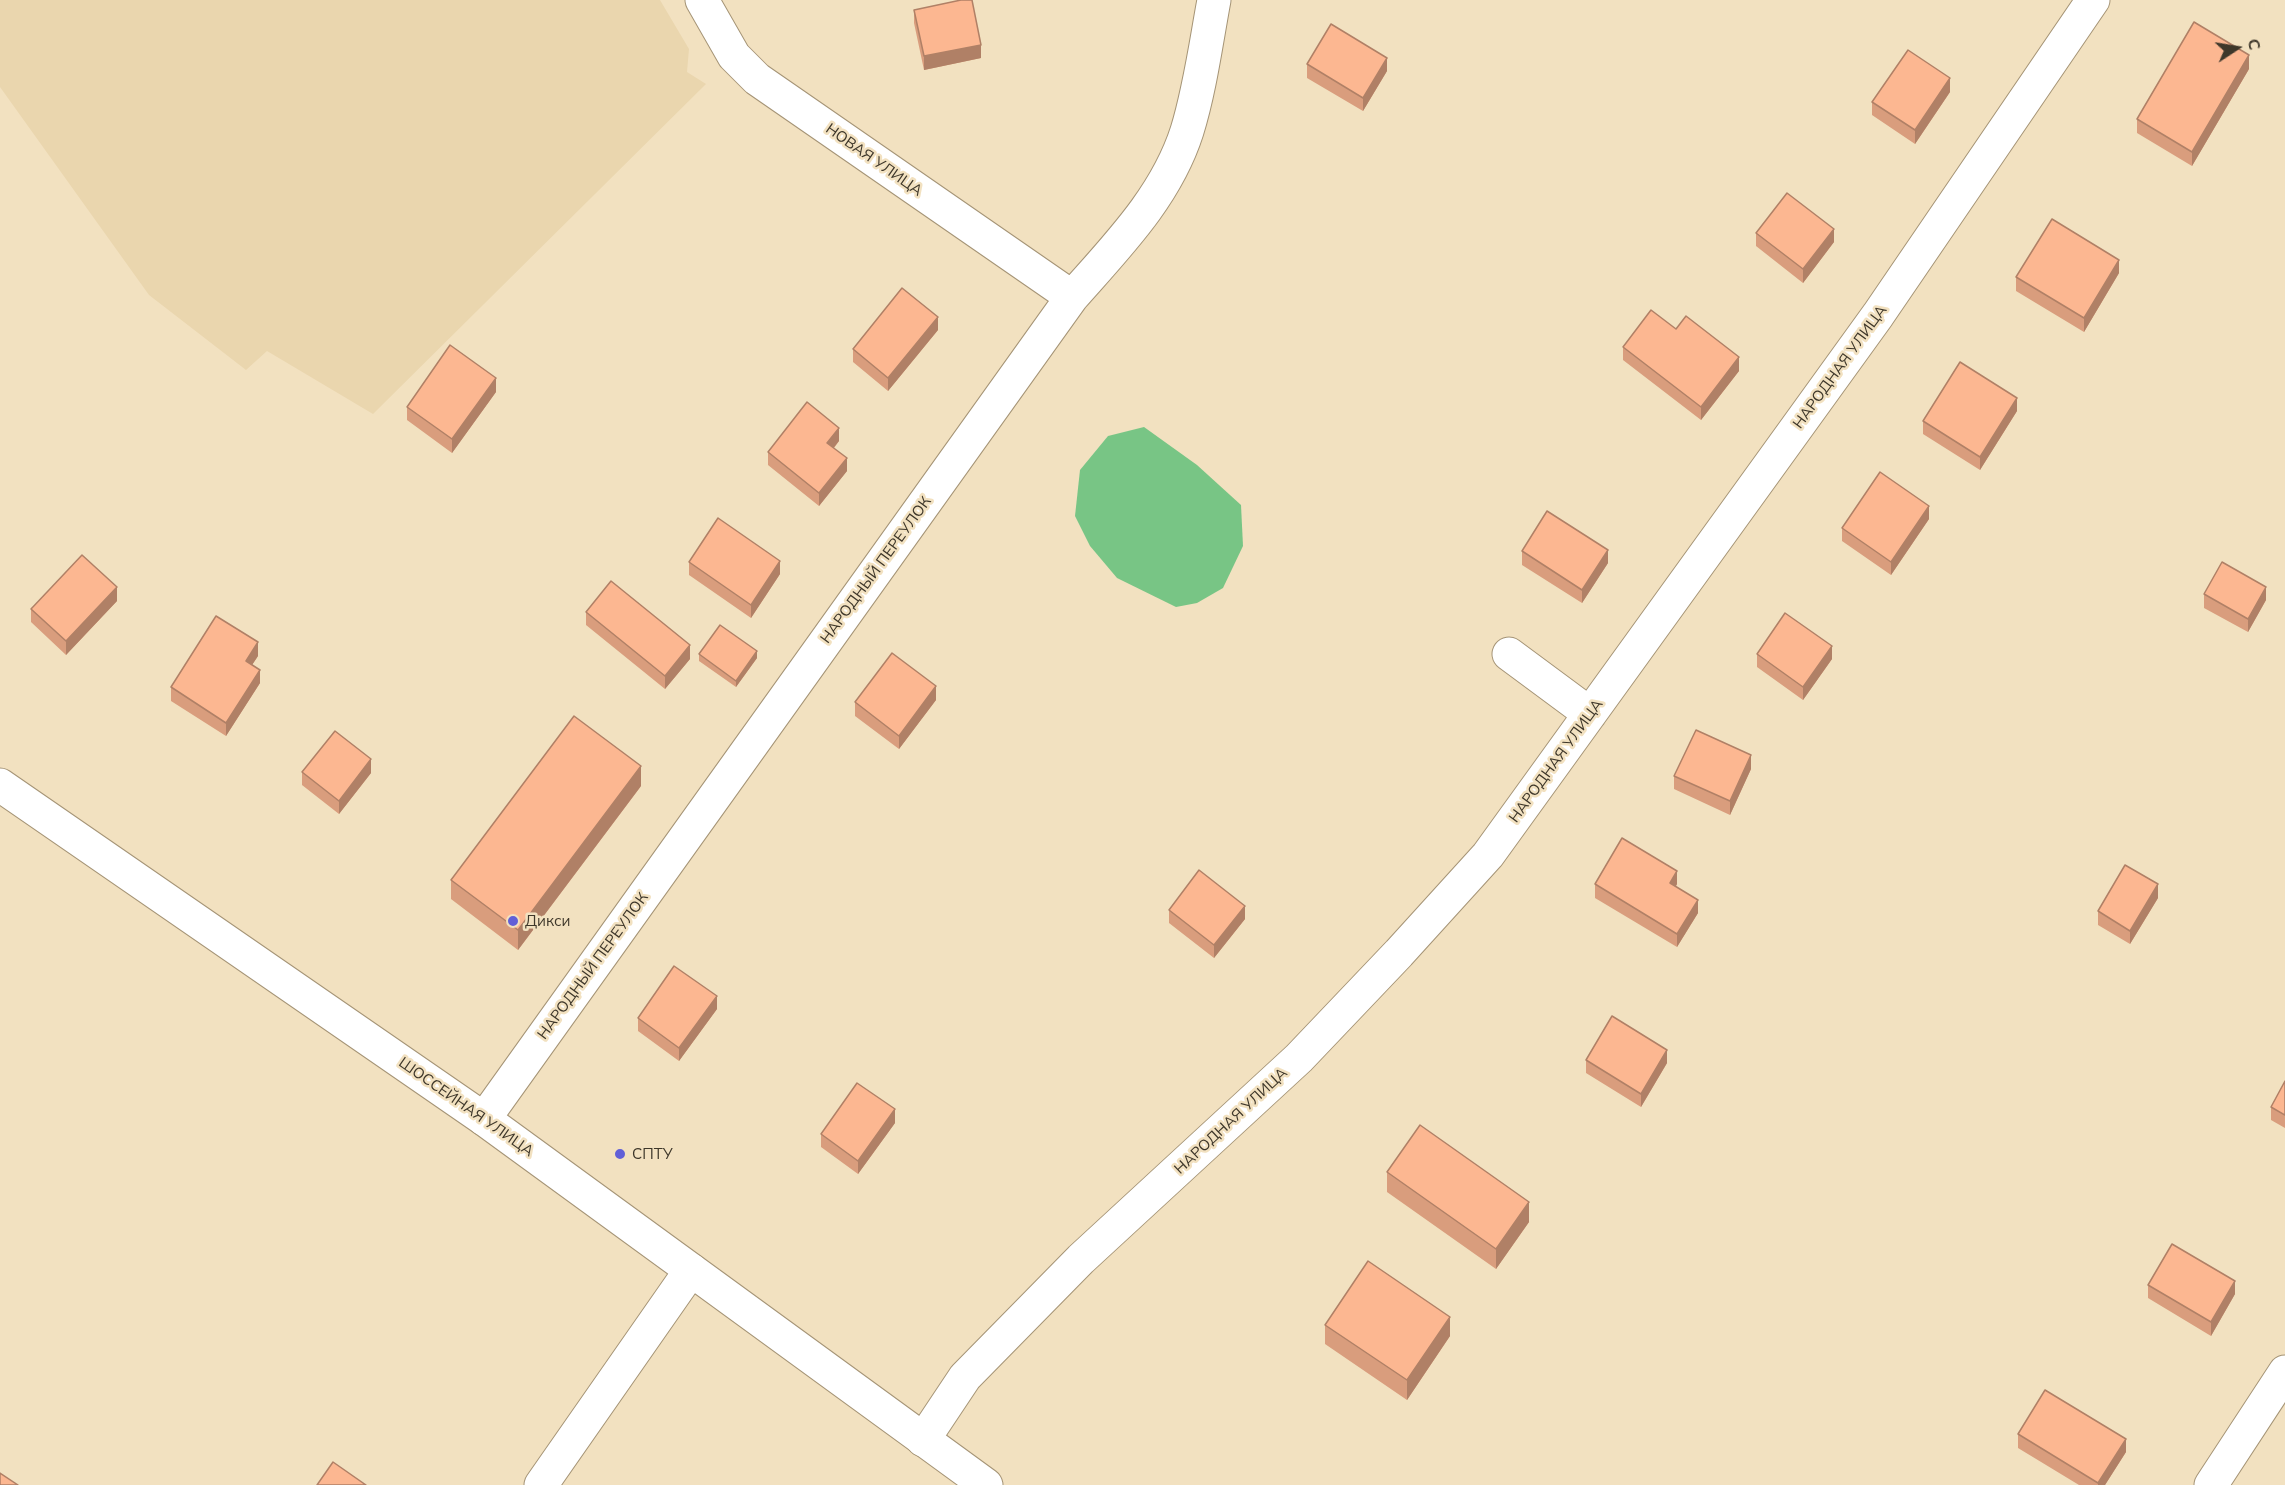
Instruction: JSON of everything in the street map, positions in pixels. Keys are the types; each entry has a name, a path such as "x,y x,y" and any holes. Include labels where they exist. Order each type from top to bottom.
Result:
{"street":[{"name":"НОВАЯ УЛИЦА","path":"702,0 734,56 757,79 1072,297"},
{"name":"НАРОДНЫЙ ПЕРЕУЛОК","path":"484,1119 1072,297 1129,233 1163,184 1187,132 1214,0"},
{"name":"НАРОДНАЯ УЛИЦА","path":"923,1440 965,1377 1081,1259 1299,1058 1488,855 1878,315 2093,0"},
{"path":"1509,654 1590,714"},
{"name":"ШОССЕЙНАЯ УЛИЦА","path":"0,785 484,1119 986,1485"},
{"path":"541,1485 691,1270"},
{"path":"2211,1485 2285,1372"}],"shaded area":[{"path":"0,0 660,0 689,49 687,72 706,84 373,414 267,351 246,370 149,295 0,87"},
{"path":"1144,427 1197,465 1241,505 1243,546 1223,588 1197,603 1176,607 1117,578 1090,546 1075,516 1080,470 1108,436"}],"building":[{"path":"961,0 972,0 981,45 924,56 914,10"},
{"path":"2194,22 2249,55 2192,152 2137,119"},
{"path":"1331,24 1387,58 1363,98 1307,64"},
{"path":"1908,50 1950,78 1915,130 1872,102"},
{"path":"1787,193 1834,229 1803,269 1756,233"},
{"path":"2052,219 2119,260 2084,318 2016,277"},
{"path":"902,288 938,317 888,378 853,349"},
{"path":"1651,310 1676,329 1686,316 1739,357 1701,407 1623,347"},
{"path":"450,345 496,378 452,439 407,407"},
{"path":"1960,362 2017,398 1980,457 1923,421"},
{"path":"807,402 839,428 827,443 847,458 819,493 768,452"},
{"path":"1880,472 1929,506 1891,562 1842,528"},
{"path":"1547,511 1608,550 1582,590 1522,551"},
{"path":"718,518 780,561 751,605 689,562"},
{"path":"82,555 117,587 66,641 31,609"},
{"path":"2222,562 2266,587 2248,619 2204,594"},
{"path":"611,581 690,645 665,676 586,612"},
{"path":"1785,613 1832,646 1803,687 1757,654"},
{"path":"216,616 258,642 246,661 260,670 226,723 171,687"},
{"path":"720,625 757,651 736,681 699,654"},
{"path":"892,653 936,686 899,736 855,702"},
{"path":"574,716 641,766 518,930 451,880"},
{"path":"1696,730 1751,755 1730,801 1674,776"},
{"path":"335,731 371,759 339,801 302,772"},
{"path":"1622,838 1677,871 1670,883 1698,900 1677,934 1595,884"},
{"path":"2125,865 2158,884 2130,931 2098,911"},
{"path":"1199,870 1245,906 1214,945 1169,910"},
{"path":"674,966 717,996 679,1048 638,1018"},
{"path":"1612,1016 1667,1050 1641,1094 1586,1060"},
{"path":"2285,1081 2285,1115 2271,1107"},
{"path":"857,1083 895,1109 858,1161 821,1134"},
{"path":"1420,1125 1529,1202 1496,1249 1387,1172"},
{"path":"2172,1244 2235,1281 2211,1322 2148,1285"},
{"path":"1368,1261 1450,1317 1407,1380 1325,1325"},
{"path":"2045,1390 2126,1439 2098,1483 2018,1434"},
{"path":"333,1462 366,1485 317,1485"},
{"path":"0,1473 18,1485 0,1485"}],"place":[{"name":"Дикси","path":"513,921"},
{"name":"СПТУ","path":"620,1154"}]}
